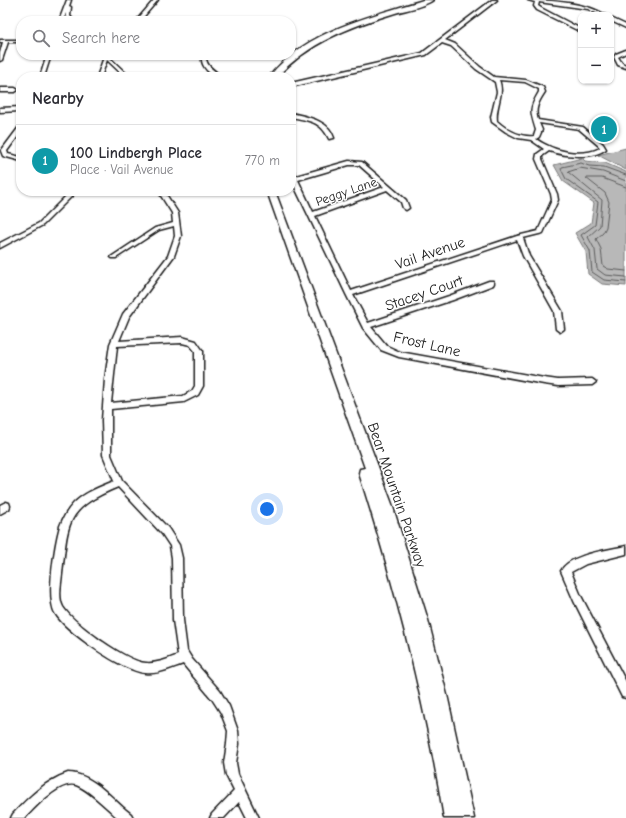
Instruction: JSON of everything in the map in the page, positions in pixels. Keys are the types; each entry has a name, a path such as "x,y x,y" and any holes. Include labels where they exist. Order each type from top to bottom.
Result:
{"highway":[{"path":"296,51 314,40 339,28 423,0"},
{"path":"296,56 323,39 357,24 430,0"},
{"path":"272,72 285,60"},
{"path":"278,72 290,60"},
{"name":"Bear Mountain Parkway","path":"267,196 354,440 393,559 424,677 453,818"},
{"name":"Bear Mountain Parkway","path":"273,196 385,504 401,554 434,669 450,739 465,818"}],"street":[{"path":"142,16 156,0"},
{"path":"296,84 417,57 430,50 495,0"},
{"path":"530,0 589,8 598,12"},
{"path":"63,16 69,1"},
{"path":"68,16 69,1"},
{"path":"537,1 536,6 578,29"},
{"path":"614,21 626,27"},
{"path":"0,41 16,41"},
{"path":"0,60 6,41"},
{"path":"442,41 453,45 478,68 494,78 499,84 499,98 493,117 494,122 516,135 532,138 548,148 564,152 586,154 598,152 602,149 601,144 582,128 536,121"},
{"path":"626,51 616,57 620,64 626,67"},
{"path":"44,72 47,60"},
{"path":"101,72 105,60"},
{"path":"111,60 123,72"},
{"path":"203,60 205,66 213,72"},
{"path":"494,78 526,81 541,88 542,92 536,102 533,113 539,127 539,133 536,137 532,138"},
{"path":"0,90 15,90"},
{"path":"0,110 16,109"},
{"path":"296,116 319,123 330,132 331,138"},
{"path":"16,135 4,151 5,155 8,157 16,158"},
{"name":"Vail Avenue","path":"349,294 519,236 541,232 555,200 554,194 538,159 539,155 548,148"},
{"path":"296,178 355,162 364,165 389,187 404,201 406,208"},
{"name":"Frost Lane","path":"296,183 366,326 384,348 399,354 544,381 558,383 592,382"},
{"name":"Peggy Lane","path":"311,214 389,187"},
{"path":"0,246 41,224 69,196"},
{"path":"164,196 175,213 175,224 178,236 171,256 126,316 114,344 107,406 107,455 119,483 165,531 174,545 177,558 178,620 182,652 185,658 212,689 225,710 233,732 230,764 232,775 253,818"},
{"path":"114,257 157,229 175,224"},
{"path":"519,236 526,256 558,311 560,329"},
{"name":"Stacey Court","path":"366,326 491,284"},
{"path":"107,406 184,399 195,393 199,386 199,351 195,344 190,341 170,340 114,344"},
{"path":"119,483 105,488 82,501 74,508 64,524 56,596 59,610 65,619 107,650 130,664 142,668 155,667 185,658"},
{"path":"626,550 578,562 570,566 566,571 612,669 626,693"},
{"path":"17,818 52,786 64,780 75,779 102,796 127,818"},
{"path":"216,818 240,792"}],"water":[{"path":"626,148 626,170 598,155"},
{"path":"582,158 585,161 605,163 626,172 626,286 602,284 588,274 586,252 575,233 591,223 594,203 563,181 554,165"}],"place":[{"name":"100 Lindbergh Place","path":"604,129"}]}
